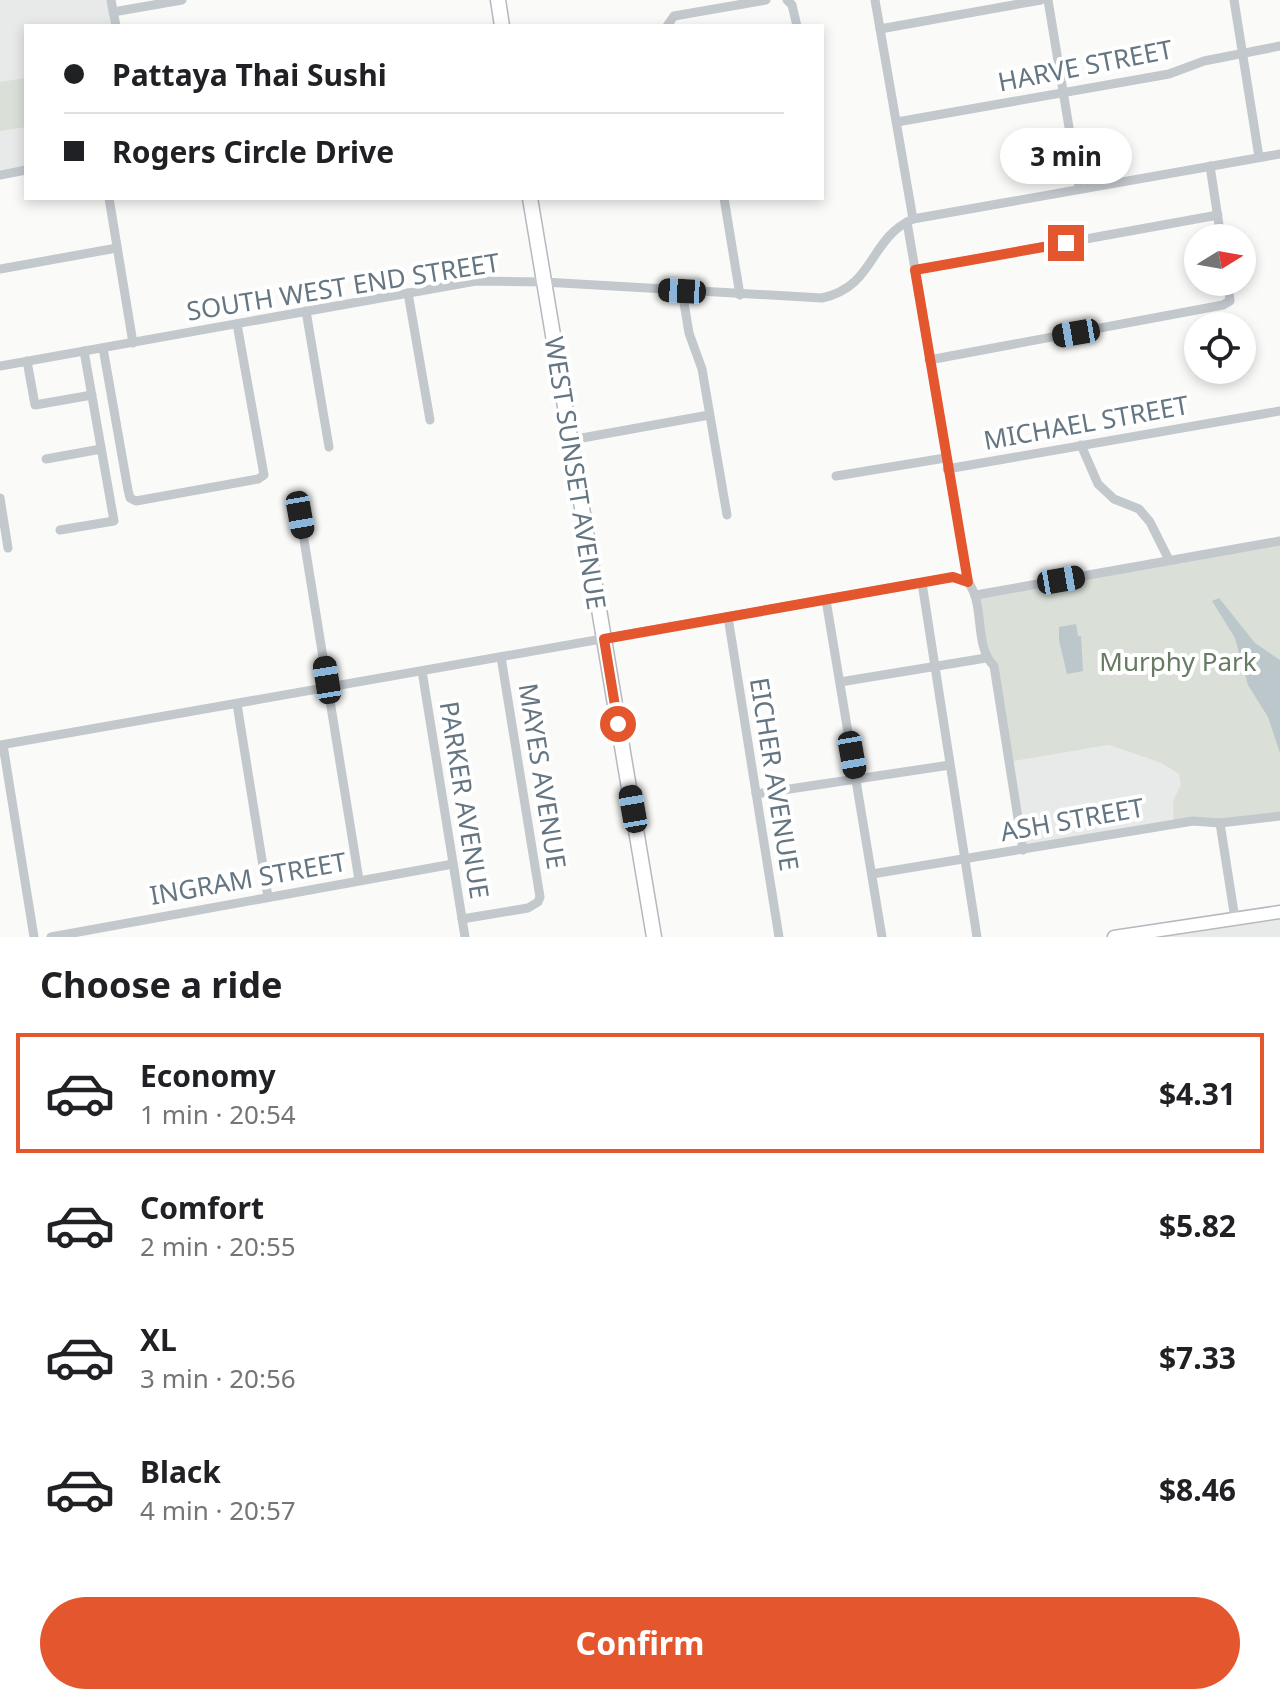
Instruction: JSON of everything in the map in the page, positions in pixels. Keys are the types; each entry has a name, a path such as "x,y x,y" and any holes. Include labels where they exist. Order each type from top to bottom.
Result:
{"highway":[{"path":"498,0 502,24"},
{"name":"WEST SUNSET AVENUE","path":"530,200 654,937"}],"main road":[{"path":"1114,937 1280,912"}],"street":[{"path":"111,0 116,24"},
{"path":"113,12 182,0"},
{"path":"668,24 674,16 766,0"},
{"path":"787,0 792,5 797,24"},
{"path":"875,0 897,122 911,250 946,464 968,582 976,595 986,658 994,666 1023,850"},
{"path":"880,29 1039,0"},
{"path":"1048,0 1079,188"},
{"path":"1234,0 1259,157"},
{"name":"HARVE STREET","path":"897,122 1169,74 1204,61 1280,46"},
{"name":"SOUTH WEST END STREET","path":"0,366 476,281 544,282 810,299 841,293 862,276 895,229 910,221 1280,154"},
{"path":"1210,166 1219,224"},
{"path":"0,175 24,170"},
{"path":"109,200 133,343"},
{"path":"724,200 740,295"},
{"path":"915,270 1218,215"},
{"path":"885,240 903,240 911,250"},
{"path":"0,269 117,248"},
{"path":"682,291 689,333 702,369 727,515"},
{"path":"408,293 430,420"},
{"path":"929,360 1223,305 1230,301 1229,296"},
{"path":"306,311 329,447"},
{"path":"103,348 128,490 130,498 136,501 258,479 264,475 237,324"},
{"path":"60,530 114,521 84,351"},
{"path":"27,361 35,405 92,395"},
{"name":"MICHAEL STREET","path":"836,476 1081,445 1280,411"},
{"path":"571,440 709,415"},
{"path":"1081,445 1098,484 1114,499 1139,509 1150,522 1169,560"},
{"path":"46,459 101,449"},
{"path":"0,498 8,548"},
{"path":"300,515 359,880"},
{"path":"976,595 1280,541"},
{"path":"34,937 1,745 953,577 968,582"},
{"path":"922,583 977,937"},
{"path":"826,600 882,937"},
{"name":"EICHER AVENUE","path":"728,617 779,937"},
{"name":"MAYES AVENUE","path":"462,919 528,908 538,902 540,891 501,657"},
{"path":"840,682 986,658"},
{"name":"PARKER AVENUE","path":"422,671 465,937"},
{"path":"237,704 268,897"},
{"path":"756,794 950,765"},
{"name":"ASH STREET","path":"872,874 1193,821 1220,823 1280,816"},
{"path":"1220,823 1235,919"},
{"name":"INGRAM STREET","path":"51,937 453,864"}],"shaded area":[{"path":"0,0 108,0 113,24 24,24 24,166 0,170"},
{"path":"1219,598 1255,643 1280,660 1280,753 1268,717 1248,685 1235,638 1212,601"},
{"path":"1076,624 1078,636 1081,636 1083,671 1067,674 1059,627"},
{"path":"1109,745 1161,763 1179,774 1182,785 1174,824 1023,850 1009,762"},
{"path":"1280,912 1280,937 1114,937"}],"green space":[{"path":"24,78 24,127 0,131 0,82"},
{"name":"Murphy Park","path":"1280,541 1280,816 1174,824 1173,801 1181,785 1179,774 1161,763 1109,745 1009,762 994,666 986,658 976,595"}],"route":[{"path":"618,724 604,639 953,577 968,582 915,270 1066,243"}]}
